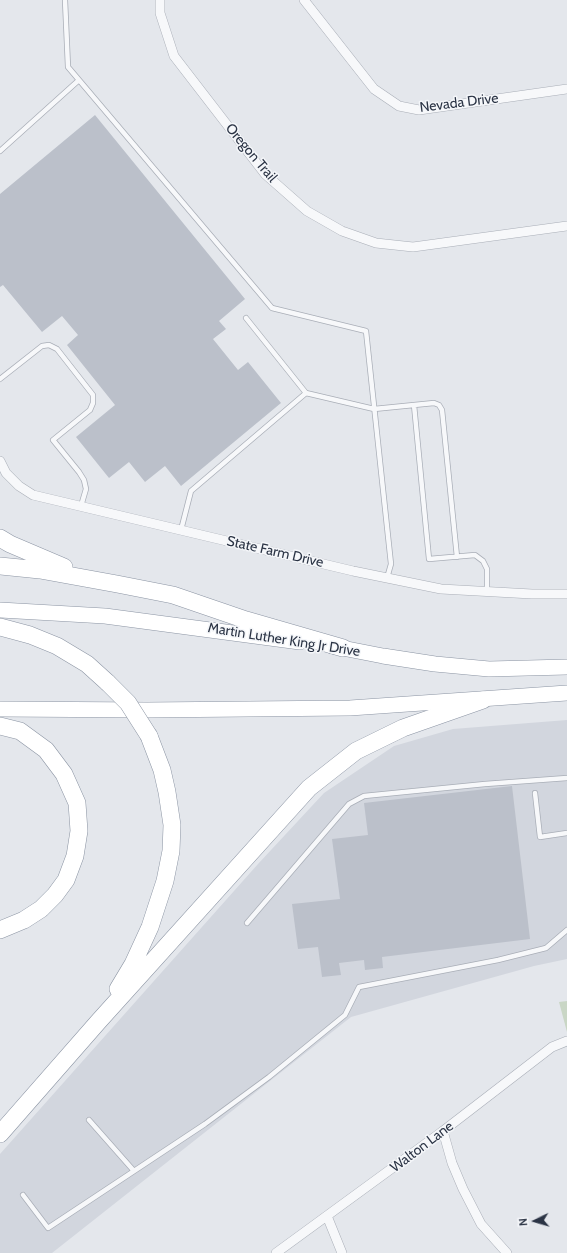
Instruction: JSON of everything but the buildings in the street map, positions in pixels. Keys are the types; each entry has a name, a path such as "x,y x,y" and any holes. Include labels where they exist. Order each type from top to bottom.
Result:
{"highway":[{"path":"0,538 55,564 117,584"},
{"path":"0,566 40,570 173,595 246,620 343,648"},
{"name":"Martin Luther King Jr Drive","path":"0,610 105,616 343,648 428,663 481,668 567,667"},
{"path":"0,627 30,635 57,646 87,664 128,703 149,736 162,770 172,825 171,851 165,881 150,927 133,964 98,1022"},
{"path":"0,709 147,710 350,708 567,693"},
{"path":"0,1134 98,1022 309,788 356,751 403,728 483,700"},
{"path":"0,726 20,731 46,750 64,774 77,803 79,831 75,856 66,880 55,895 41,909 24,920 0,930"}],"street":[{"name":"Oregon Trail","path":"160,0 160,13 174,56 265,174 307,211 342,231 376,243 413,247 567,226"},
{"name":"Nevada Drive","path":"304,0 374,89 399,106 419,110 567,89"},
{"name":"State Farm Drive","path":"0,461 6,473 19,486 33,495 181,530 441,589 532,594 567,594"},
{"name":"Walton Lane","path":"276,1253 443,1131 552,1047 567,1041"},
{"path":"443,1131 452,1163 463,1189 481,1224 507,1253"},
{"path":"327,1216 342,1253"}],"lane":[{"path":"65,0 68,67 272,308 366,331 391,564 388,578"},
{"path":"0,151 78,80"},
{"path":"246,318 306,393 374,409 434,403 439,405 442,410 457,557"},
{"path":"0,379 42,346 49,345 57,349 93,395 93,403 90,410 53,440 84,480 86,489 81,506"},
{"path":"181,530 191,491 306,393"},
{"path":"414,405 429,559 475,555 483,561 487,570 487,592"},
{"path":"247,923 349,804 364,796 485,784 567,778"},
{"path":"535,793 540,837 567,833"},
{"path":"23,1195 48,1228 205,1124 269,1077 345,1015 360,987 498,960 546,948 567,930"},
{"path":"90,1120 134,1171"}],"shaded area":[{"path":"567,720 567,959 534,966 351,1017 52,1253 0,1253 0,1154 258,864 324,793 394,746 453,729"}],"green space":[{"path":"567,1001 567,1032 559,1002"}]}
